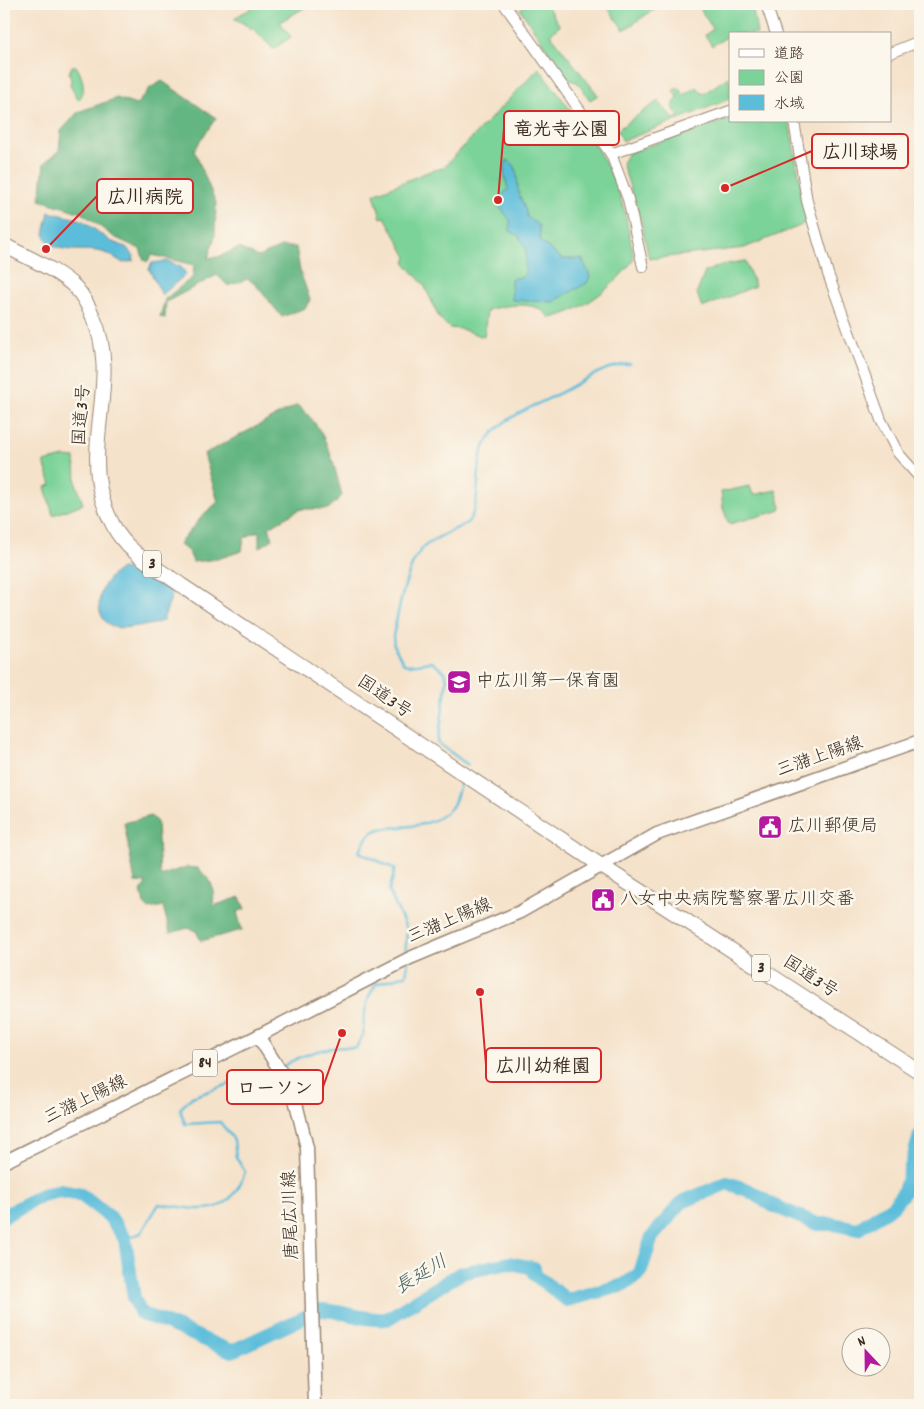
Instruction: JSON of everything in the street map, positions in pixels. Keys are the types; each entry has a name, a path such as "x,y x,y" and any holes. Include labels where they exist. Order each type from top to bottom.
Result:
{"highway":[{"name":"国道3号","path":"4,246 62,277 76,289 88,306 99,331 105,362 98,478 103,501 113,527 133,551 180,585 600,864 920,1072"}],"main road":[{"name":"三潴上陽線","path":"4,1162 407,960 520,912 569,886 600,864 657,834 920,741"},
{"name":"唐尾広川線","path":"258,1036 293,1091 304,1129 307,1148 315,1405"}],"street":[{"path":"504,4 611,154 628,199 643,267"},
{"path":"766,4 775,32"},
{"path":"892,52 920,41"},
{"path":"611,154 729,111"},
{"path":"794,122 813,230 831,283 885,428 898,452 920,478"}],"green space":[{"path":"259,4 311,4 280,22 291,37 273,49 256,31 234,18"},
{"path":"528,4 546,4 560,26 550,34 598,95 590,100 577,82 567,79 520,9"},
{"path":"605,4 662,4 624,30"},
{"path":"697,4 752,4 757,32 729,32 729,35 712,46 705,35 713,29"},
{"path":"72,66 76,66 83,83 83,93 78,100 70,85 69,73"},
{"path":"539,68 585,130 606,164 621,199 634,259 608,288 586,304 562,315 550,318 544,312 530,306 503,306 487,310 484,337 461,329 450,328 440,319 424,285 405,263 407,257 385,217 381,218 374,194 430,171 443,168"},
{"path":"728,77 729,78 729,99 623,141 617,130 658,101 674,119 679,116 672,107 678,97 673,91 678,87 684,95 697,87 703,94"},
{"path":"162,81 216,118 194,150 216,203 215,236 208,258 218,257 239,248 258,257 281,247 296,247 300,271 310,300 305,308 282,317 256,285 248,279 228,286 217,275 166,302 165,318 160,317 165,299 193,277 194,265 152,255 147,262 144,260 140,249 114,237 82,213 40,200 44,163 59,151 61,131 78,112 117,98 136,105 150,88"},
{"path":"729,119 729,122 789,122 806,215 805,222 800,226 744,248 649,259 641,220 622,163 628,153"},
{"path":"745,261 755,286 702,308 697,293 705,272 722,265"},
{"path":"297,405 307,414 322,435 332,458 342,496 328,509 301,509 269,527 273,539 259,548 259,531 244,538 242,551 217,559 193,562 189,552 179,544 205,513 218,502 204,454"},
{"path":"64,457 75,458 76,483 83,504 53,515 45,487 51,485 44,462"},
{"path":"750,486 753,495 776,490 781,508 778,511 729,524 723,508 721,492"},
{"path":"151,816 157,822 160,876 186,867 198,868 210,881 214,891 213,906 240,897 245,909 237,912 242,930 201,941 196,931 188,928 170,933 163,906 149,909 144,904 141,891 146,883 135,882 124,823"}],"water":[{"path":"507,160 511,162 516,170 519,194 527,217 539,226 540,241 562,259 582,259 590,276 587,283 553,302 512,300 511,279 522,277 525,274 526,249 519,236 510,231 510,220 499,206 498,200 508,189 504,172"},
{"path":"49,212 82,220 110,241 126,247 134,256 133,261 123,263 102,252 69,250 54,246 44,234"},
{"path":"168,261 181,267 186,274 162,295 149,269 152,263"},
{"path":"122,569 170,589 172,595 163,620 157,623 120,628 113,627 104,619 100,612 99,603 104,586 115,573"}],"waterway":[{"path":"468,765 438,743 447,679 443,670 431,662 404,664 394,646 393,636 409,574 419,552 426,545 467,523 472,516 475,508 482,452 494,432 513,417 592,376 610,368 630,364"},
{"path":"405,956 407,930 389,891 395,869 359,852 369,835 375,831 417,825 440,817 453,806 461,782"},
{"path":"282,1067 318,1051 347,1047 356,1048 363,1034 364,1016 369,996 376,984 406,975 408,963"},
{"path":"125,1239 141,1233 159,1204 200,1209 221,1205 230,1198 238,1188 245,1172 236,1157 234,1140 220,1122 185,1124 180,1109 192,1097 247,1078 272,1074 276,1071"},
{"name":"長延川","path":"4,1216 42,1195 60,1191 81,1195 110,1217 125,1239 134,1298 141,1314 232,1351 320,1310 387,1319 461,1273 509,1263 534,1268 535,1275 567,1300 624,1285 640,1273 652,1237 682,1202 727,1183 748,1190 772,1205 817,1224 833,1224 858,1229 893,1206 904,1192 920,1135"}],"place":[{"name":"広川球場","path":"725,188"},
{"name":"竜光寺公園","path":"498,200"},
{"name":"広川病院","path":"46,249"},
{"name":"中広川第一保育園","path":"459,682"},
{"name":"広川郵便局","path":"770,827"},
{"name":"八女中央病院警察署広川交番","path":"603,900"},
{"name":"広川幼稚園","path":"480,992"},
{"name":"ローソン","path":"342,1033"}]}
